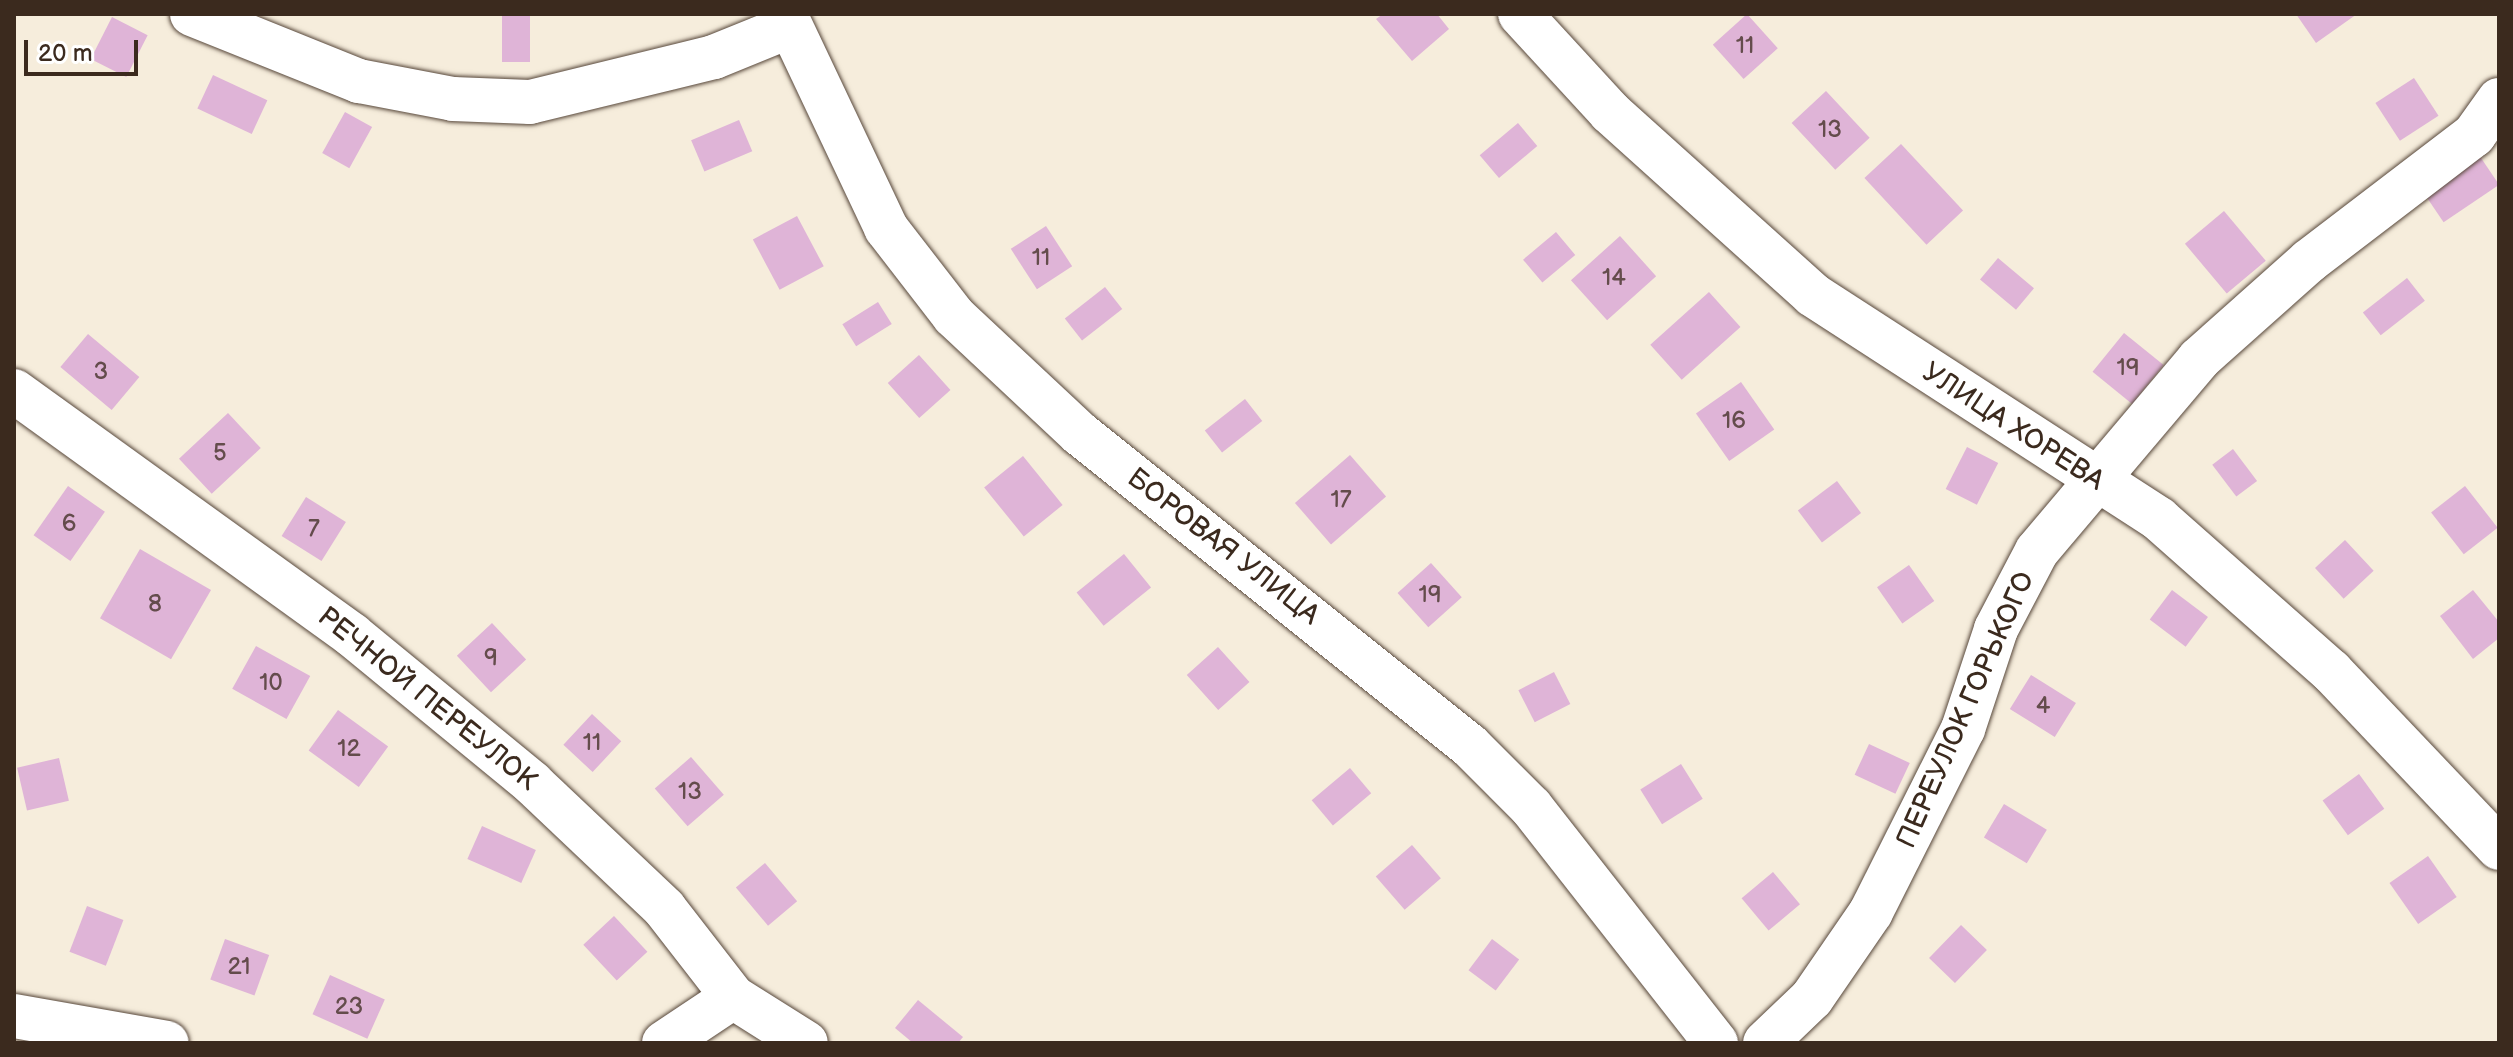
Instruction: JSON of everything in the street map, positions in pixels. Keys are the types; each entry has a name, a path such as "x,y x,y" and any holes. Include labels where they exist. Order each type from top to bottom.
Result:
{"street":[{"path":"192,14 359,81 453,99 530,102 714,57 786,21"},
{"name":"УЛИЦА ХОРЕВА","path":"1520,14 1610,112 1813,295 2159,519 2331,671 2499,848"},
{"name":"БОРОВАЯ УЛИЦА","path":"786,21 886,228 954,316 1079,433 1470,746 1531,807 1716,1043"},
{"name":"ПЕРЕУЛОК ГОРЬКОГО","path":"1765,1043 1812,998 1871,912 1963,729 1996,629 2037,551 2093,479 2131,449 2199,359 2309,261 2474,135 2499,100"},
{"name":"РЕЧНОЙ ПЕРЕУЛОК","path":"14,391 352,635 532,783 664,908 733,997 806,1043"},
{"path":"664,1043 733,997"},
{"path":"14,1016 167,1043"}],"building":[{"path":"502,14 530,14 530,62 502,62"},
{"path":"1383,14 1437,14 1449,29 1412,61 1376,19"},
{"path":"1747,14 1778,48 1744,79 1713,45"},
{"path":"2296,14 2357,14 2316,43"},
{"path":"112,17 148,35 126,77 91,59"},
{"path":"213,75 267,100 252,134 197,109"},
{"path":"2414,78 2439,116 2400,141 2375,103"},
{"path":"1826,91 1870,138 1835,170 1792,123"},
{"path":"345,112 372,127 349,168 322,153"},
{"path":"739,120 752,151 704,172 691,140"},
{"path":"1518,123 1537,146 1499,178 1480,155"},
{"path":"1901,144 1963,211 1926,245 1864,178"},
{"path":"2479,155 2499,185 2444,222 2423,192"},
{"path":"2224,211 2266,261 2227,294 2185,244"},
{"path":"797,216 824,266 780,290 753,239"},
{"path":"1046,226 1072,266 1037,289 1011,249"},
{"path":"1556,232 1575,255 1542,283 1523,260"},
{"path":"1620,236 1656,276 1607,320 1571,280"},
{"path":"1998,258 2034,288 2016,310 1980,279"},
{"path":"2407,278 2425,301 2381,335 2363,312"},
{"path":"1105,287 1122,309 1082,340 1065,318"},
{"path":"1709,292 1740,327 1682,380 1650,345"},
{"path":"878,302 892,324 856,346 842,324"},
{"path":"2124,333 2164,365 2132,404 2093,372"},
{"path":"88,334 139,377 112,410 60,367"},
{"path":"919,355 950,390 919,418 888,383"},
{"path":"1741,382 1774,430 1729,461 1696,414"},
{"path":"1245,399 1262,421 1222,452 1205,430"},
{"path":"228,413 261,448 212,494 179,459"},
{"path":"1967,447 1998,463 1977,505 1946,489"},
{"path":"2233,449 2257,481 2236,497 2212,465"},
{"path":"1350,455 1386,497 1331,544 1295,503"},
{"path":"1023,456 1063,505 1024,536 984,487"},
{"path":"1837,481 1861,513 1822,542 1798,510"},
{"path":"68,486 105,512 70,561 34,535"},
{"path":"2465,486 2498,528 2464,554 2431,512"},
{"path":"306,497 346,522 321,561 282,536"},
{"path":"2345,540 2374,571 2344,599 2315,568"},
{"path":"140,549 211,590 171,659 100,618"},
{"path":"1124,554 1151,587 1104,626 1077,592"},
{"path":"1431,563 1462,597 1428,627 1398,593"},
{"path":"1909,565 1934,601 1902,623 1877,587"},
{"path":"2172,590 2208,617 2186,647 2150,620"},
{"path":"2473,590 2499,622 2499,638 2473,659 2440,616"},
{"path":"492,623 526,660 491,692 457,656"},
{"path":"256,646 310,676 286,719 232,689"},
{"path":"1218,647 1249,682 1218,710 1187,675"},
{"path":"1554,672 1570,704 1535,722 1518,690"},
{"path":"2031,675 2076,703 2055,737 2010,709"},
{"path":"338,710 388,746 359,787 309,750"},
{"path":"592,714 621,741 593,772 563,745"},
{"path":"1869,744 1910,763 1895,794 1855,775"},
{"path":"691,757 724,795 688,826 655,788"},
{"path":"59,758 69,801 27,811 17,768"},
{"path":"1681,764 1703,799 1662,824 1640,789"},
{"path":"1350,768 1371,793 1333,825 1312,800"},
{"path":"2359,774 2384,809 2348,835 2323,800"},
{"path":"2004,804 2047,830 2027,863 1984,837"},
{"path":"482,826 536,850 521,883 467,859"},
{"path":"1412,845 1441,878 1405,910 1376,876"},
{"path":"2428,856 2457,897 2418,924 2389,883"},
{"path":"765,863 797,901 768,926 736,887"},
{"path":"1773,872 1800,904 1769,931 1742,898"},
{"path":"87,906 123,920 106,966 69,952"},
{"path":"614,916 647,952 617,980 583,945"},
{"path":"1961,925 1987,950 1955,983 1929,958"},
{"path":"225,939 269,955 254,995 210,979"},
{"path":"1492,939 1519,959 1496,991 1469,970"},
{"path":"330,975 385,999 367,1039 313,1014"},
{"path":"918,1000 963,1037 958,1043 913,1043 895,1028"}]}
